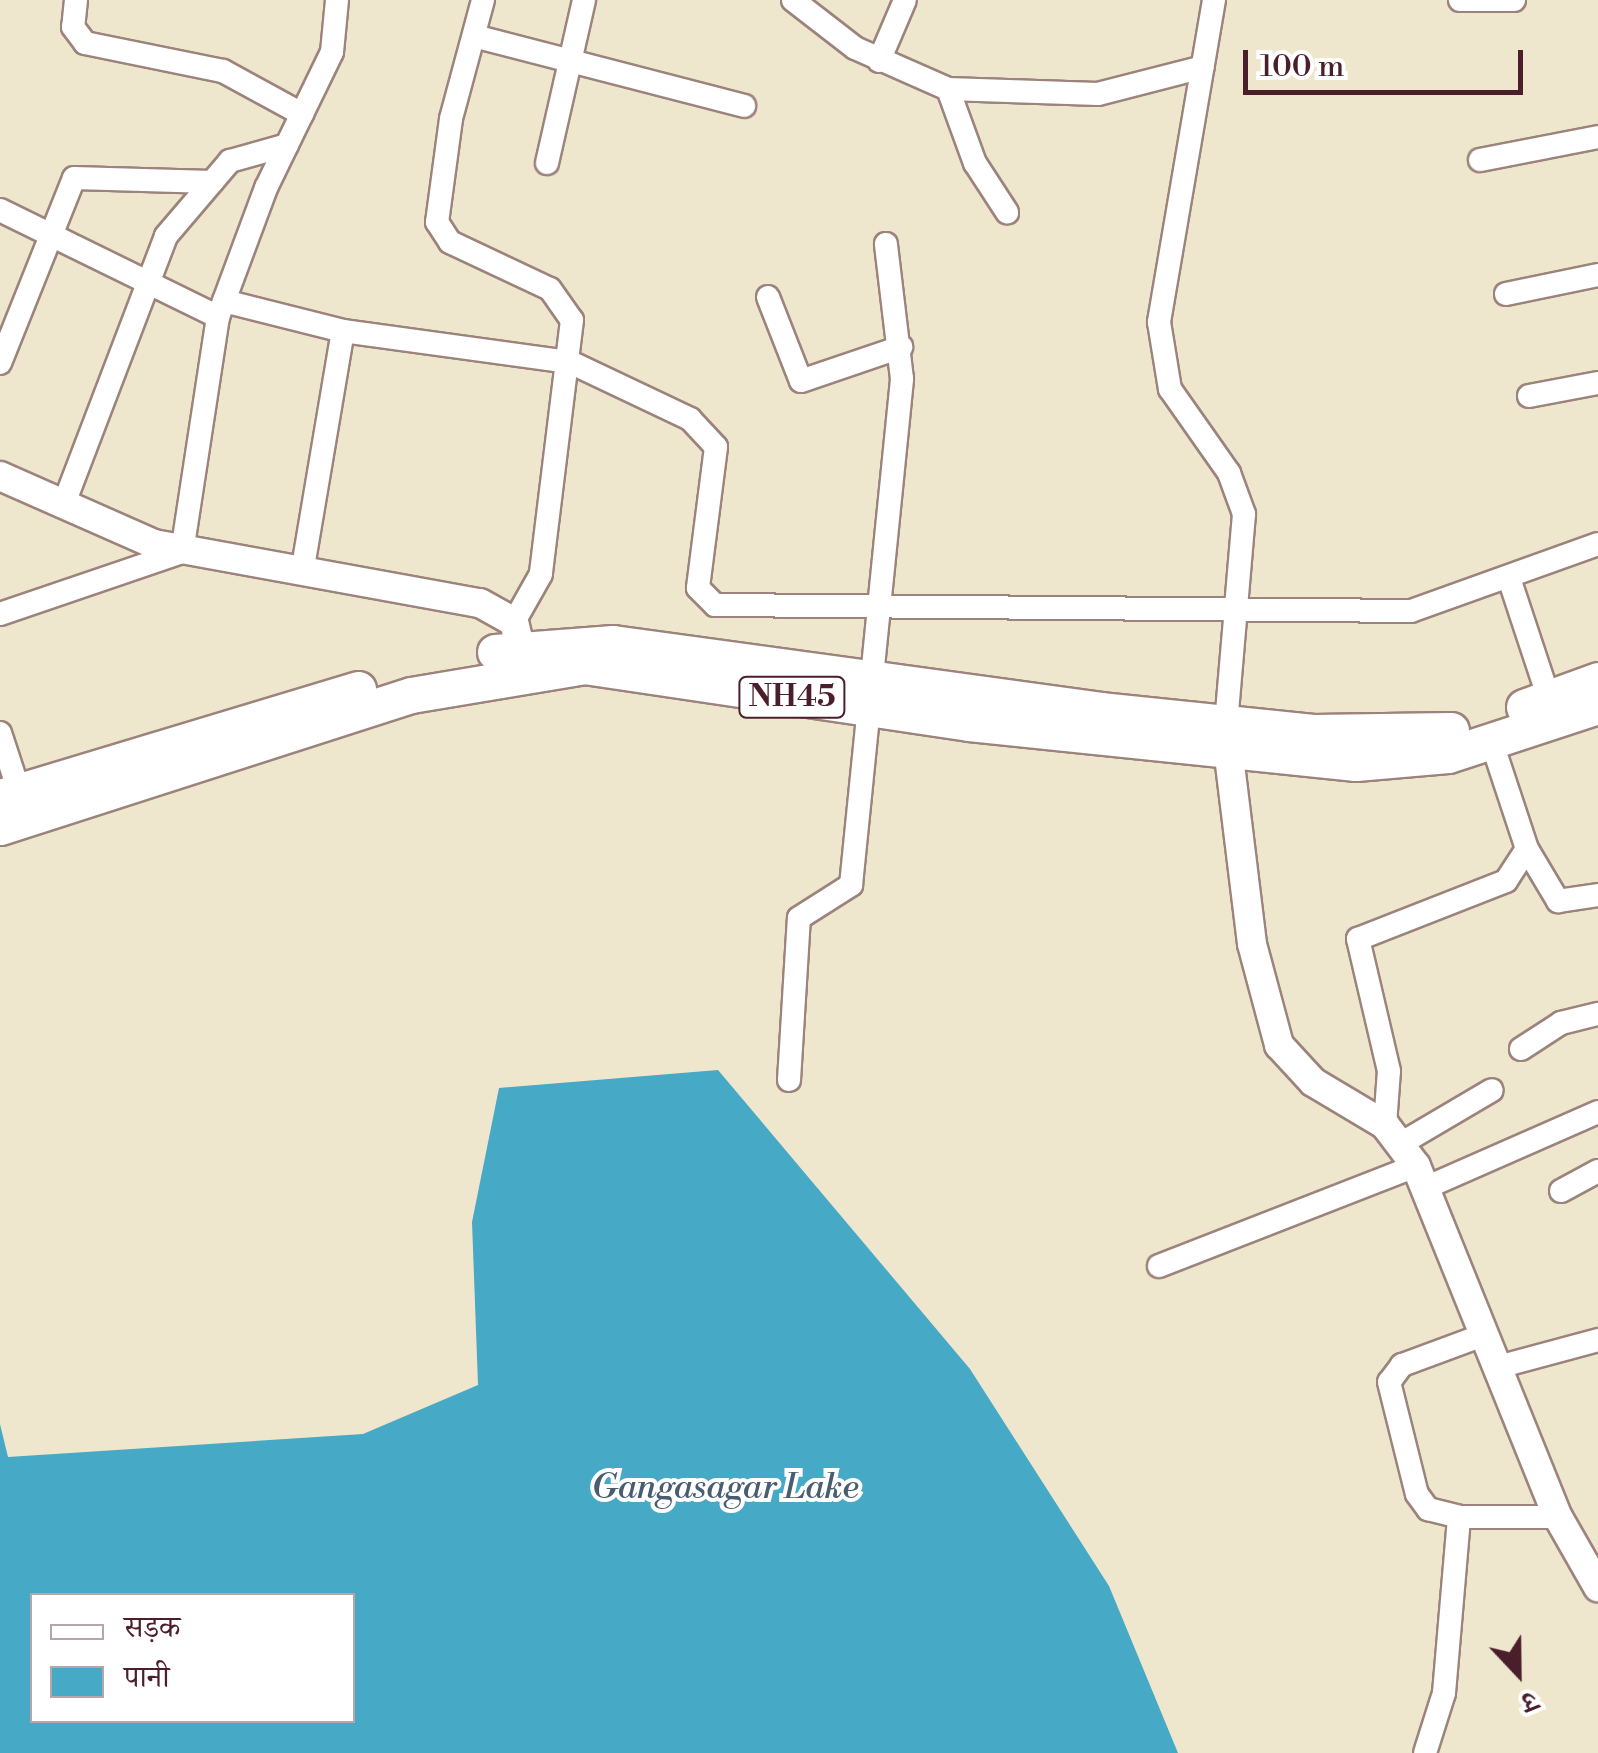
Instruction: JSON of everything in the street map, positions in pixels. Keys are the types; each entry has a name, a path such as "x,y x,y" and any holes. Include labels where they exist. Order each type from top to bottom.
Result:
{"highway":[{"name":"NH45","path":"9,794 521,647 625,644 868,692 1227,738 1356,763 1492,743 1598,706"},
{"name":"NH45","path":"0,826 411,695 521,647"},
{"name":"NH45","path":"1227,738 1418,736 1549,699 1598,680"}],"street":[{"path":"76,0 74,27 85,43 223,72 302,114"},
{"path":"182,552 221,309 287,144 332,52 337,0"},
{"path":"483,0 438,222 450,242 560,297 572,320 570,362 540,574 521,647"},
{"path":"547,163 584,0"},
{"path":"793,0 879,61 948,89 1098,94 1202,67"},
{"path":"879,61 904,0"},
{"path":"1214,0 1159,322 1170,389 1241,504 1227,738 1252,944 1279,1045 1314,1082 1407,1156"},
{"path":"1460,0 1514,0"},
{"path":"474,36 744,106"},
{"path":"948,89 974,163 1007,212"},
{"path":"1480,160 1598,137"},
{"path":"64,506 142,284 166,236 242,154 287,144"},
{"path":"0,363 6,326 83,174 212,182"},
{"path":"0,210 142,284 221,309 344,331 570,362 714,437 704,602 875,611 1411,611 1598,544"},
{"path":"789,1080 799,918 851,884 901,347 886,244"},
{"path":"1506,294 1598,275"},
{"path":"768,297 801,382 901,347"},
{"path":"303,566 344,331"},
{"path":"1529,396 1598,383"},
{"path":"0,476 64,506 182,552 303,566 480,603 521,647"},
{"path":"0,614 182,552"},
{"path":"1510,578 1549,699"},
{"path":"0,733 9,794"},
{"path":"1492,743 1527,848 1558,901 1598,895"},
{"path":"1527,848 1506,881 1358,939 1407,1156 1486,1334 1558,1517 1588,1550 1598,1587"},
{"path":"1521,1049 1561,1023 1598,1014"},
{"path":"1407,1156 1492,1090"},
{"path":"1159,1266 1407,1156 1598,1112"},
{"path":"1561,1190 1598,1171"},
{"path":"1486,1334 1402,1365 1388,1382 1421,1503 1459,1518 1558,1517"},
{"path":"1498,1367 1598,1340"},
{"path":"1429,1751 1444,1693 1459,1518"}],"water":[{"name":"Gangasagar Lake","path":"718,1070 970,1369 1109,1586 1178,1753 0,1753 0,1424 8,1457 363,1434 478,1385 472,1222 499,1088"}]}
